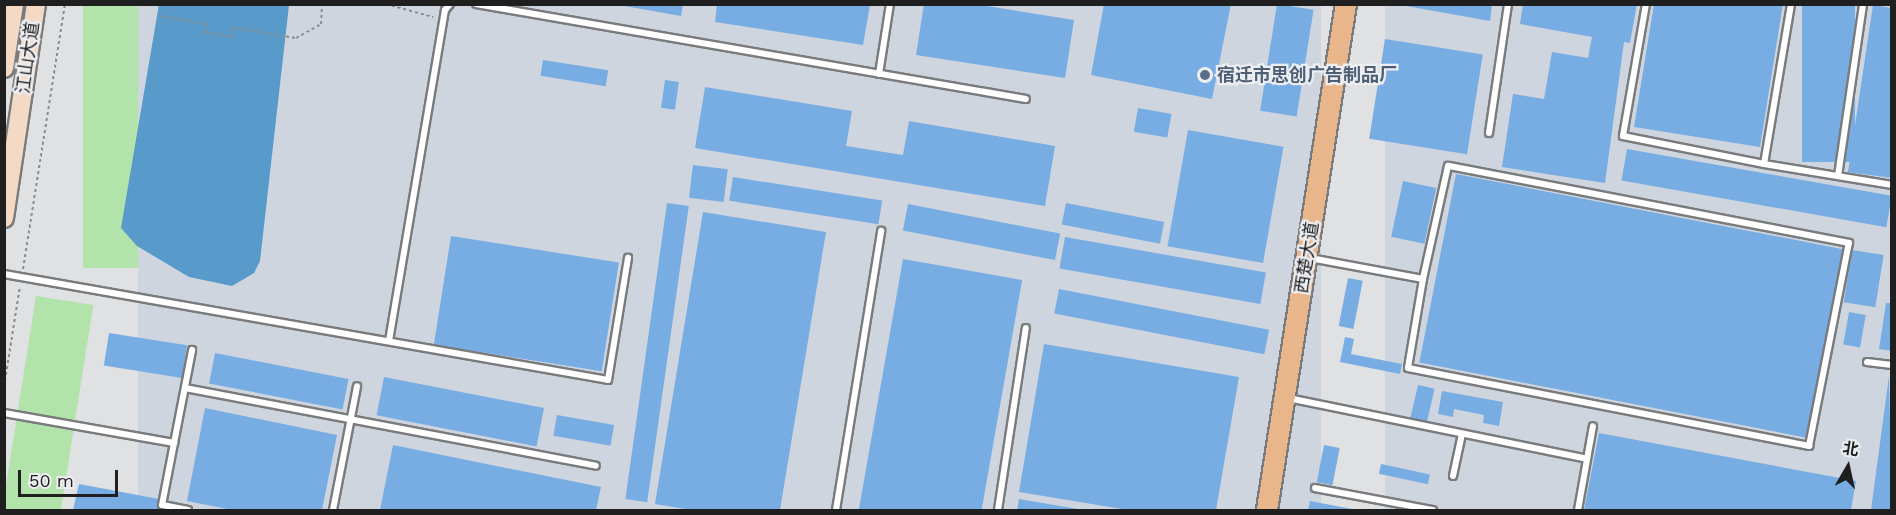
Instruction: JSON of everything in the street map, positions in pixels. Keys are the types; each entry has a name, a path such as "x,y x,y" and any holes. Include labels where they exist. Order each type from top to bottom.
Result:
{"main road":[{"name":"江山大道","path":"4,68 14,4"},
{"name":"江山大道","path":"4,218 36,4"},
{"name":"西楚大道","path":"1267,510 1346,4"}],"lane":[{"path":"388,341 443,20 450,4"},
{"path":"476,4 1026,99"},
{"path":"527,13 528,4"},
{"path":"879,74 890,4"},
{"path":"1490,133 1508,4"},
{"path":"1646,4 1623,136 1764,164 1892,185"},
{"path":"1764,164 1791,4"},
{"path":"1838,176 1863,4"},
{"path":"1448,166 1849,243 1809,446 1408,368 1423,279 1448,166"},
{"path":"836,510 881,231"},
{"path":"1307,257 1423,279"},
{"path":"4,274 609,380 628,258"},
{"path":"999,510 1026,328"},
{"path":"188,510 162,506 192,350"},
{"path":"1868,362 1892,365"},
{"path":"333,510 357,386"},
{"path":"185,388 596,466"},
{"path":"1285,398 1587,459"},
{"path":"4,413 174,443"},
{"path":"1578,510 1593,426"},
{"path":"1454,476 1462,434"},
{"path":"1316,488 1433,510"}],"path":[{"path":"4,387 65,4"},
{"path":"160,16 206,24 204,32 213,34 232,37 233,28 288,38 303,36 321,24 322,4"},
{"path":"386,4 443,20"}],"shaded area":[{"path":"138,5 1321,5 1321,510 138,510"},
{"path":"1385,5 1891,5 1891,510 1385,510"}],"green space":[{"path":"83,5 138,5 138,268 83,268"},
{"path":"36,296 93,305 61,510 4,510"}],"water":[{"path":"159,4 289,5 260,261 254,273 232,286 189,277 137,246 121,228"}],"building":[{"path":"613,4 683,4 681,16"},
{"path":"924,4 975,4 1074,20 1065,78 916,55"},
{"path":"1104,4 1231,4 1212,99 1091,75"},
{"path":"1277,4 1314,10 1297,116 1260,111"},
{"path":"1395,4 1492,4 1490,21"},
{"path":"1523,4 1637,4 1630,43 1624,42 1605,183 1502,167 1513,94 1544,99 1552,52 1588,58 1592,37 1520,24"},
{"path":"1654,4 1783,4 1760,147 1634,127"},
{"path":"1802,4 1855,4 1855,162 1802,162"},
{"path":"717,5 870,5 863,45 715,22"},
{"path":"1873,5 1892,8 1892,178 1848,172"},
{"path":"1385,39 1483,54 1467,154 1369,139"},
{"path":"543,60 608,70 606,86 540,76"},
{"path":"665,80 679,82 675,110 661,108"},
{"path":"705,87 852,111 846,146 903,155 909,121 1055,146 1045,206 695,148"},
{"path":"1138,108 1171,114 1167,138 1134,132"},
{"path":"1188,130 1284,147 1263,263 1168,246"},
{"path":"1627,149 1892,196 1886,227 1621,181"},
{"path":"693,165 728,169 724,202 689,198"},
{"path":"1456,174 1843,249 1806,438 1419,362"},
{"path":"733,177 882,201 878,224 729,201"},
{"path":"1403,181 1436,188 1424,244 1391,237"},
{"path":"667,203 689,206 647,502 625,499"},
{"path":"1066,203 1164,222 1160,244 1062,225"},
{"path":"908,204 1060,234 1055,260 903,231"},
{"path":"703,212 826,232 780,510 691,510 655,504"},
{"path":"451,236 619,263 602,371 434,345"},
{"path":"1065,237 1266,272 1260,304 1059,269"},
{"path":"1852,250 1884,255 1875,307 1844,302"},
{"path":"903,259 1022,280 982,510 859,509"},
{"path":"1348,278 1363,281 1353,329 1339,326"},
{"path":"1059,289 1269,330 1264,354 1054,314"},
{"path":"1886,303 1892,303 1892,351 1879,349"},
{"path":"1849,312 1866,315 1860,347 1843,344"},
{"path":"109,333 187,345 182,378 104,366"},
{"path":"1345,337 1354,339 1351,354 1402,364 1400,374 1340,362"},
{"path":"1044,344 1239,377 1216,510 1128,510 1019,492"},
{"path":"215,353 349,379 343,409 209,383"},
{"path":"1889,376 1892,510 1871,510"},
{"path":"384,377 544,408 537,446 377,415"},
{"path":"1418,385 1435,389 1427,422 1410,418"},
{"path":"1442,391 1503,402 1499,426 1483,423 1484,415 1454,409 1453,417 1438,414"},
{"path":"205,408 337,435 322,510 232,510 187,501"},
{"path":"557,415 614,425 610,446 553,436"},
{"path":"1599,433 1856,481 1851,510 1584,510"},
{"path":"393,445 601,487 596,510 380,510"},
{"path":"1324,445 1340,448 1332,485 1317,482"},
{"path":"1381,464 1430,474 1428,484 1379,474"},
{"path":"79,484 159,499 157,510 73,510"},
{"path":"1019,499 1078,509 1078,510 1017,510"},
{"path":"1310,501 1352,509 1352,510 1308,510"}],"place":[{"name":"宿迁市思创广告制品厂","path":"1205,75"}]}
